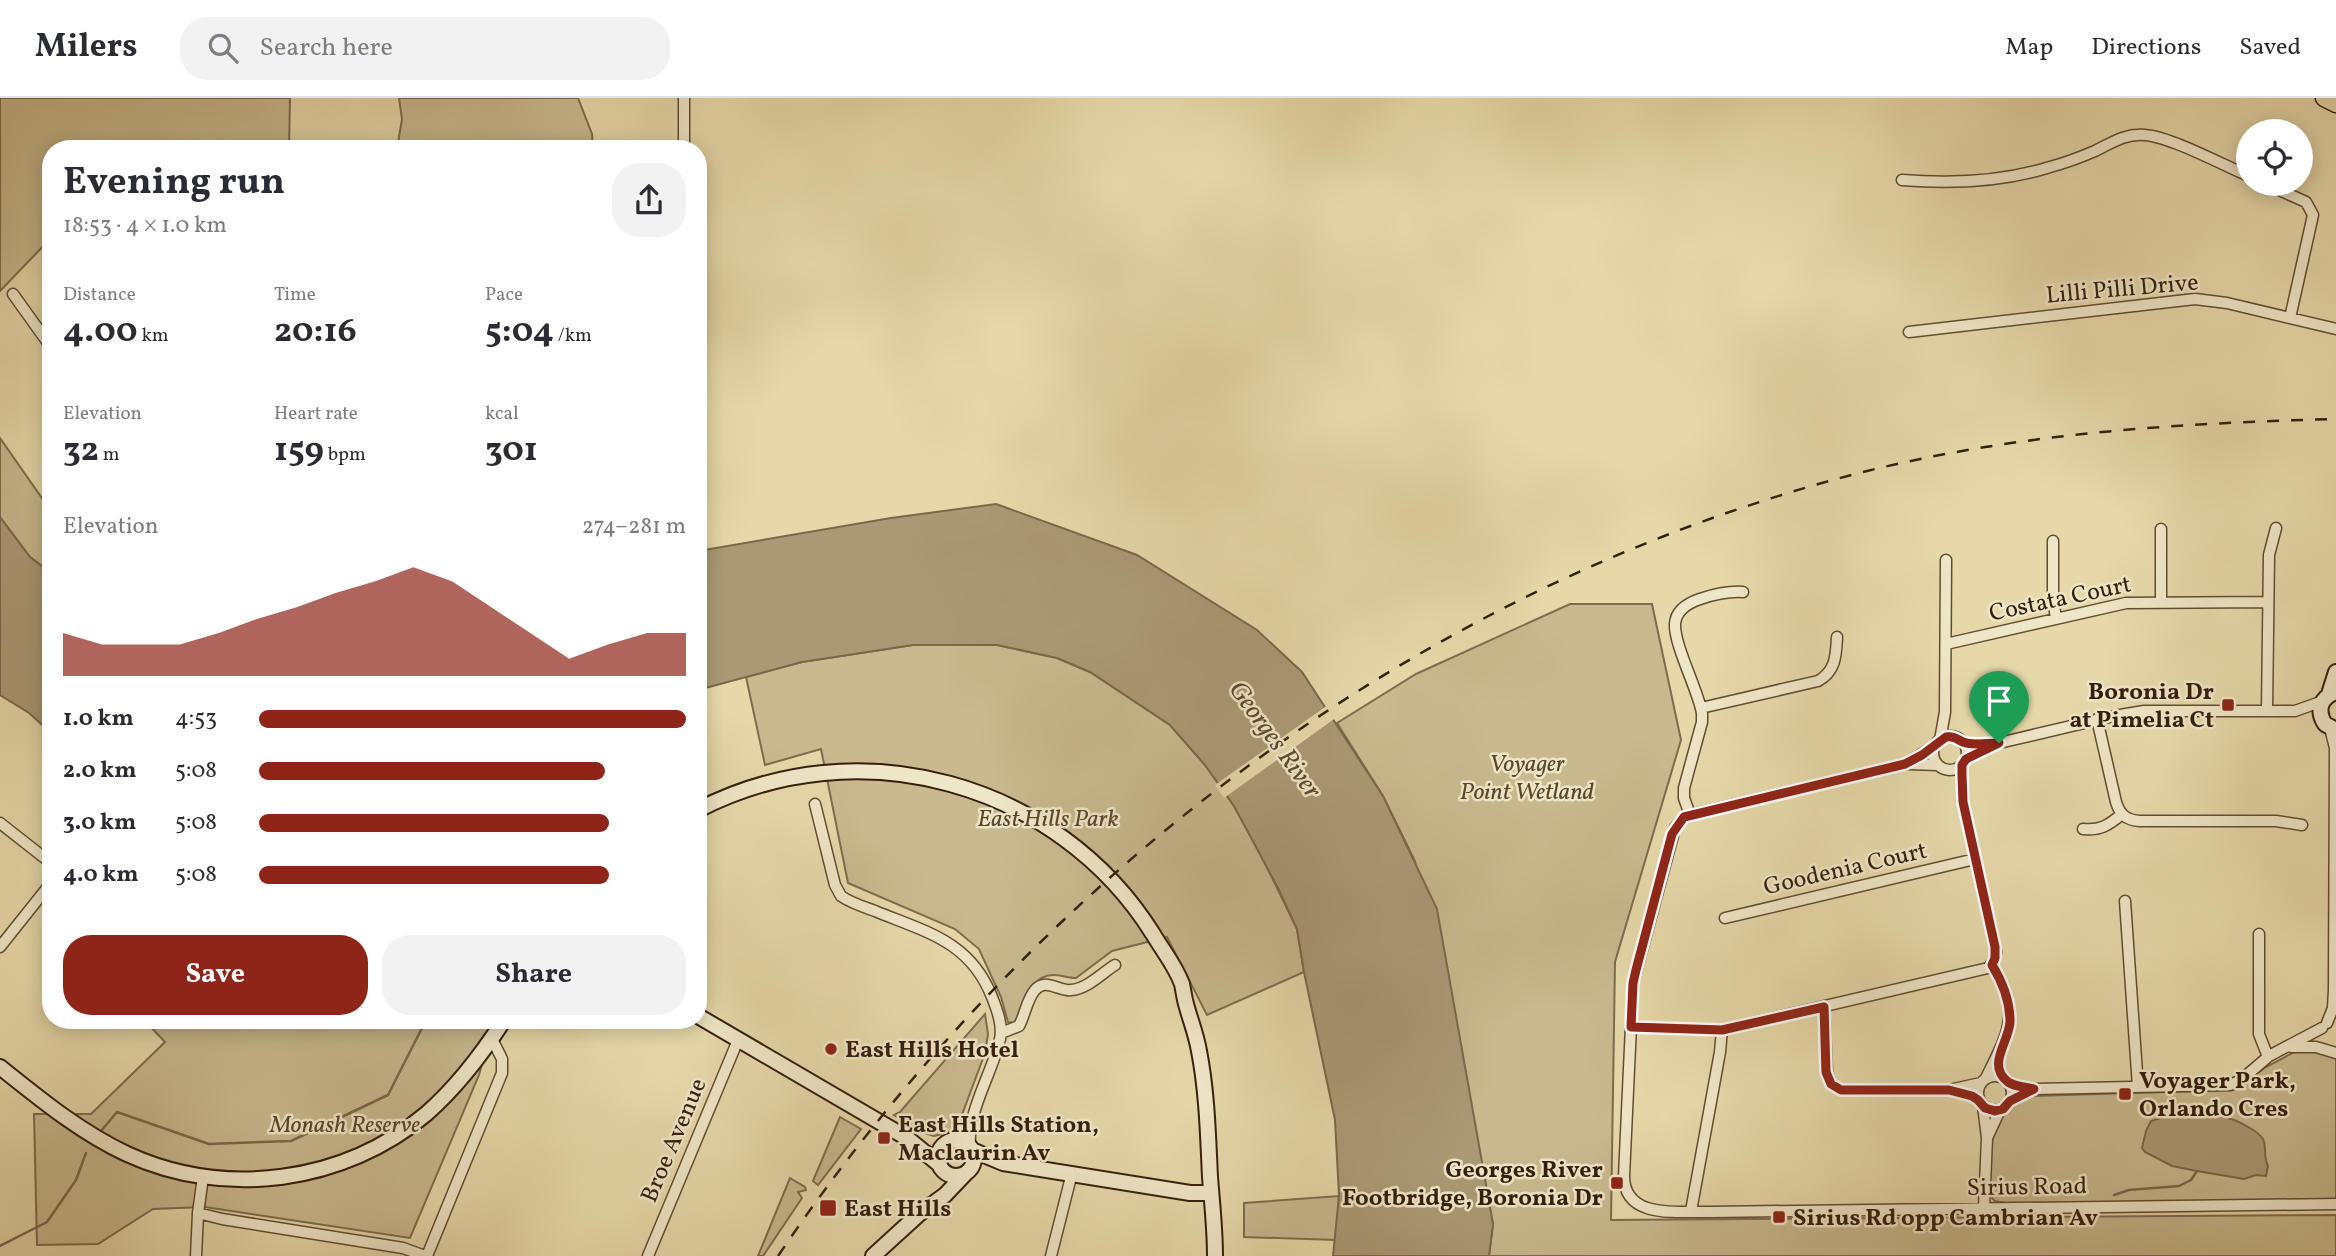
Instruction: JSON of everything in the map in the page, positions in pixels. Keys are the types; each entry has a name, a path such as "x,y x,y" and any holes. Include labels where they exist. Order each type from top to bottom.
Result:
{"main road":[{"path":"2324,98 2336,104"},
{"path":"2330,727 2320,713 2329,696 2336,672"},
{"path":"707,806 752,787 821,772 880,771 917,776 956,785 1005,804 1062,837 1117,884 1171,962 1182,986 1197,1042 1203,1075 1215,1256"},
{"path":"707,1021 906,1138 953,1176 1003,1163"},
{"path":"0,1067 54,1110 109,1145 153,1165 203,1177 240,1180 288,1177 327,1168 367,1153 401,1133 436,1105 461,1079 498,1029"},
{"path":"906,1138 947,1143 961,1141 971,1149 1003,1163 1190,1193 1212,1193"},
{"path":"919,1214 939,1188 942,1168 940,1152 947,1143"},
{"path":"873,1256 967,1172 974,1160 971,1149"}],"street":[{"path":"684,98 684,140"},
{"path":"1902,180 1958,183 2008,177 2058,165 2138,134 2167,141 2236,170"},
{"path":"2290,318 2313,215 2306,202 2293,196"},
{"path":"13,294 42,334"},
{"name":"Lilli Pilli Drive","path":"1909,332 2185,300 2216,301 2336,329"},
{"path":"2267,710 2269,548 2276,528"},
{"path":"2161,529 2161,601"},
{"path":"2053,541 2053,599 2056,618"},
{"path":"1946,560 1945,712 1933,754 1942,767 1956,784 1963,802 1995,947 1992,965 1982,970 1722,1030 1631,1027 1634,978 1672,834 1679,822 1690,815 1905,764 1942,767 1956,769 1999,743 2097,719 2144,711 2267,710 2295,711 2330,727 2335,748 2334,990 2333,1007 2321,1040 2332,1051"},
{"path":"1690,815 1684,798 1684,788 1702,722 1701,708 1677,635 1676,618 1684,607 1695,600 1721,593 1743,592"},
{"name":"Costata Court","path":"1946,644 2116,604 2161,601 2269,602"},
{"path":"1701,708 1825,677 1833,667 1837,637"},
{"path":"2295,711 2329,696"},
{"path":"1945,712 1959,740 1967,748 1963,802"},
{"path":"2097,719 2116,802 2122,814 2129,819 2276,821 2302,825"},
{"path":"1905,764 1948,736 1959,740 1999,743"},
{"path":"815,804 835,885 841,896 933,935 959,949 982,975 996,1007 1001,1033 996,1055 971,1121 971,1149"},
{"path":"2083,829 2104,828 2122,814"},
{"path":"0,823 42,856"},
{"name":"Goodenia Court","path":"1725,918 1975,859"},
{"path":"0,947 42,894"},
{"path":"2125,901 2138,1087"},
{"path":"2259,934 2259,1034 2268,1057"},
{"path":"1001,1033 1019,1026 1034,991 1040,986 1049,984 1072,990 1082,987 1115,965"},
{"path":"1984,1207 1987,1138 1977,1092 1998,1055 2010,1019 2001,980 1992,965"},
{"path":"1824,1007 1826,1072 1831,1084 1847,1092 1949,1090 1994,1076 2034,1089 2230,1085 2241,1080 2268,1057 2328,1023"},
{"name":"Sirius Road","path":"1631,1027 1624,1184 1627,1195 1635,1204 1648,1209 1691,1211 2336,1204"},
{"path":"1691,1211 1722,1030"},
{"path":"198,1213 403,1248 426,1256 502,1073 502,1059 492,1039"},
{"name":"Broe Avenue","path":"648,1256 738,1040"},
{"path":"2287,1047 2310,1046 2332,1051"},
{"path":"1998,1055 2012,1092 2010,1101"},
{"path":"1987,1138 2000,1110 2010,1101 2034,1089"},
{"path":"1949,1090 1981,1103 1992,1111 2000,1110"},
{"path":"947,1143 971,1121"},
{"path":"1051,1256 1072,1173"},
{"path":"197,1256 198,1213 203,1177"}],"green space":[{"path":"0,98 290,98 289,140 42,140 42,247 0,291"},
{"path":"399,98 578,98 592,140 398,140 402,119"},
{"path":"0,438 42,498 42,566 30,557 0,517"},
{"name":"Voyager Point Wetland","path":"1570,604 1652,604 1681,740 1615,962 1611,1220 2336,1215 2336,1256 1489,1256 1493,1224 1415,861 1383,796 1337,723 1416,674"},
{"name":"East Hills Park","path":"913,645 997,645 1057,658 1090,672 1170,725 1205,765 1234,806 1259,851 1297,929 1304,972 1207,1015 1167,937 1112,951 1076,978 1045,976 1038,980 1028,993 1015,1023 1008,1022 1001,997 979,949 955,929 848,883 821,749 765,765 746,677 802,662"},
{"path":"985,1014 988,1034 985,1053 960,1120 951,1132 934,1136 894,1115 900,1112"},
{"name":"Monash Reserve","path":"153,1029 492,1029 479,1075 410,1238 205,1207 153,1209 98,1244 37,1245 34,1114 91,1114 165,1042"},
{"path":"2298,1050 2311,1050 2336,1057 2336,1200 2006,1203 1995,1201 1989,1195 1991,1147 1998,1124 2012,1106 2032,1096 2234,1090 2266,1067"},
{"path":"840,1117 861,1129 818,1185 813,1181"},
{"path":"790,1178 806,1190 798,1192 802,1198 763,1256 758,1256"},
{"path":"1339,1196 1336,1240 1244,1237 1244,1203"}],"water":[{"name":"Georges River","path":"996,504 1137,555 1257,630 1302,672 1383,796 1437,909 1493,1224 1489,1256 1333,1256 1339,1196 1335,1120 1297,929 1234,806 1205,765 1170,725 1090,672 1057,658 997,645 913,645 802,662 707,688 707,549 891,518"},
{"path":"0,517 30,557 42,566 42,725 29,713 0,695"},
{"path":"2174,1114 2223,1117 2256,1131 2264,1142 2268,1166 2266,1176 2256,1175 2244,1179 2197,1171 2172,1166 2145,1152 2142,1148 2151,1121"}],"pier":[{"path":"1328,705 1337,717 1224,798 1215,785"}],"waterway":[{"path":"101,1131 117,1112 209,1144 291,1141 388,1095 421,1029"},
{"path":"0,1246 47,1222 76,1180 86,1153"},
{"path":"2114,1195 2129,1190 2179,1186 2191,1180 2197,1171"}],"railway":[{"path":"778,1256 880,1118 994,989 1118,871 1251,764 1394,669 1544,588 1702,522 1867,471 1925,458 1983,447 2100,432 2218,423 2336,419"}],"place":[{"name":"Boronia Dr at Pimelia Ct","path":"2228,705"},
{"name":"East Hills Hotel","path":"831,1049"},
{"name":"Voyager Park, Orlando Cres","path":"2125,1094"},
{"name":"East Hills Station, Maclaurin Av","path":"884,1138"},
{"name":"Georges River Footbridge, Boronia Dr","path":"1617,1183"},
{"name":"East Hills","path":"828,1208"},
{"name":"Sirius Rd opp Cambrian Av","path":"1779,1217"}],"route":[{"path":"1946,737 1958,738 1963,742 1999,743 1977,752 1962,765 1963,802 1996,952 1992,965 2001,980 2009,1014 2010,1026 1998,1055 2001,1073 2010,1084 2034,1089 2029,1094 2010,1101 2003,1109 1995,1111 1985,1108 1972,1096 1949,1090 1847,1092 1836,1088 1831,1084 1826,1072 1824,1007 1714,1031 1631,1027 1636,970 1672,834 1684,817 1905,764 1946,737"}]}
